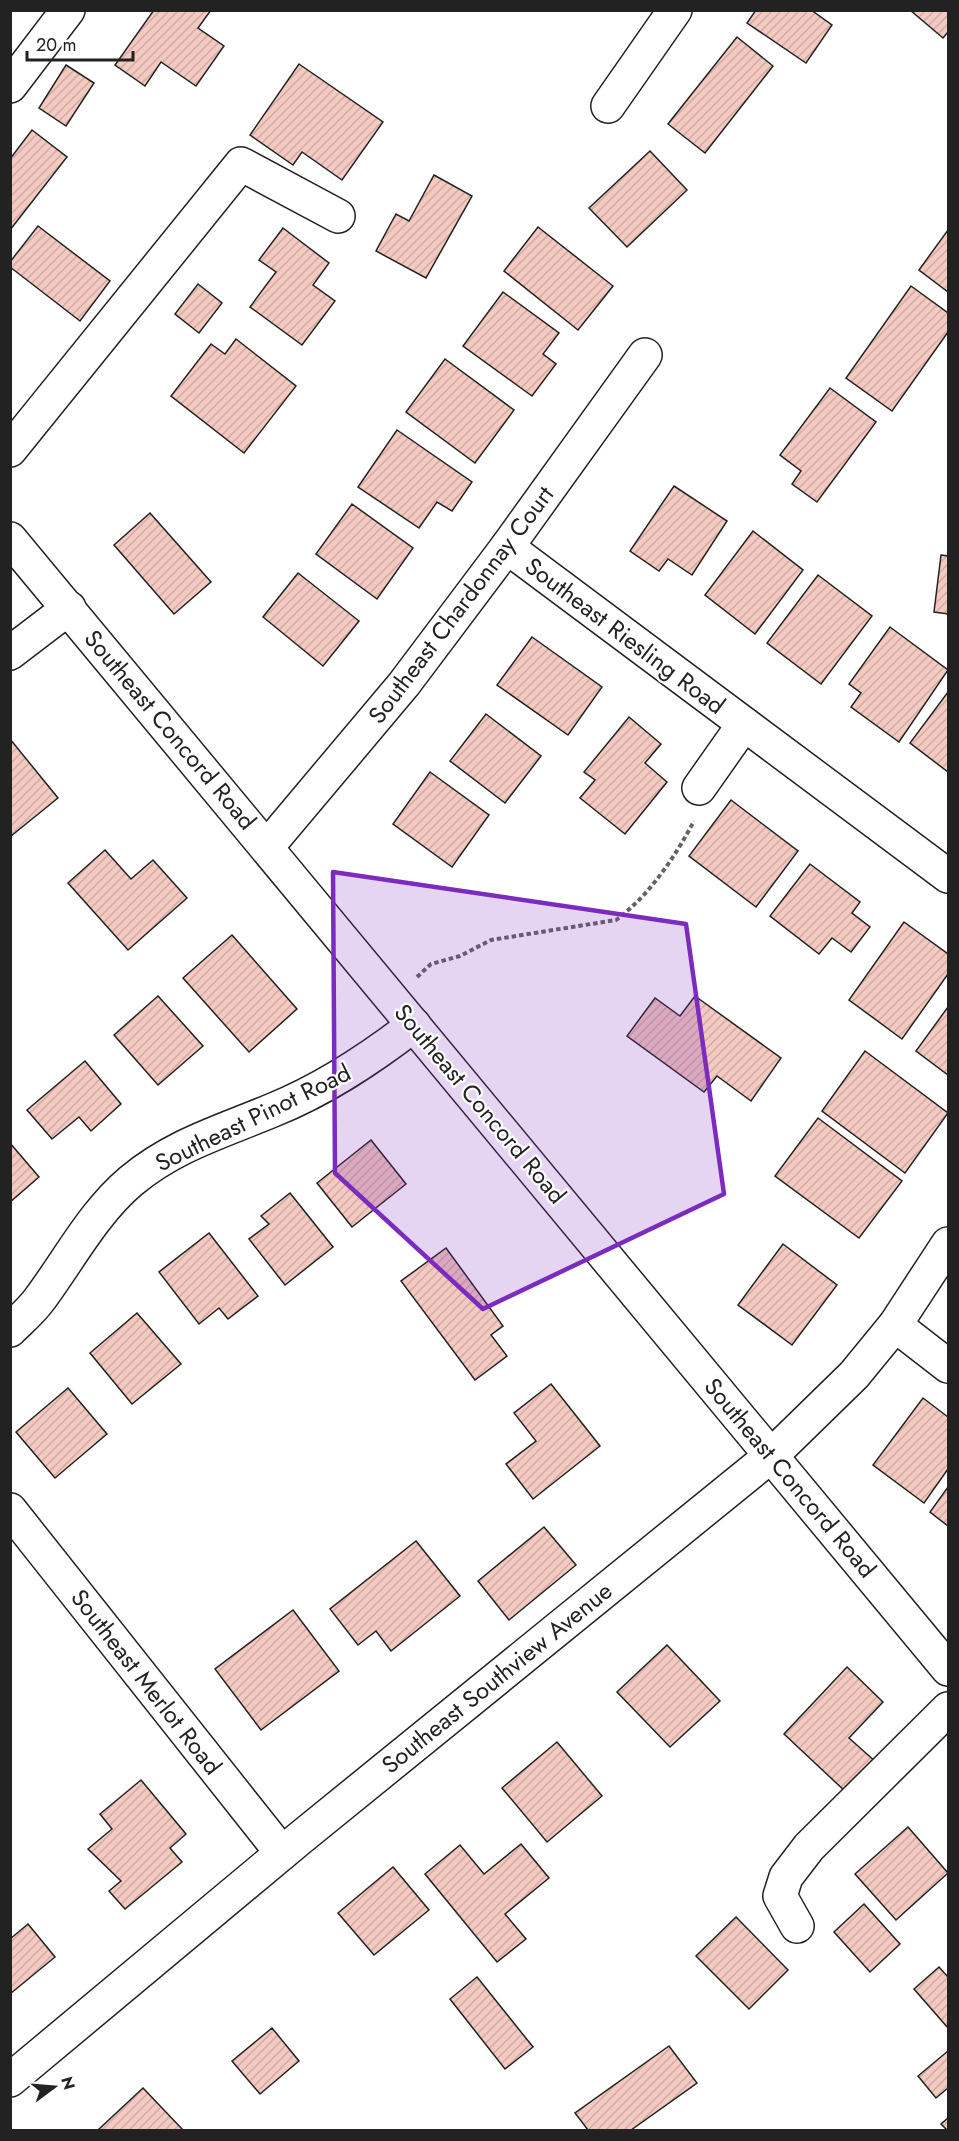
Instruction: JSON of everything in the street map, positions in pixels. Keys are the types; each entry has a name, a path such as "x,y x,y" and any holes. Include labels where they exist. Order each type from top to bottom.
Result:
{"street":[{"path":"10,86 68,10"},
{"path":"608,106 675,10"},
{"path":"10,450 241,164 338,216"},
{"name":"Southeast Chardonnay Court","path":"267,847 404,684 507,547 645,355"},
{"name":"Southeast Concord Road","path":"10,539 948,1669"},
{"name":"Southeast Riesling Road","path":"507,547 948,876"},
{"path":"10,653 69,608"},
{"name":"Southeast Riesling Road","path":"699,788 744,724"},
{"name":"Southeast Pinot Road","path":"10,1330 37,1302 106,1205 131,1181 170,1154 206,1135 273,1110 330,1083 373,1057 414,1025"},
{"name":"Southeast Southview Avenue","path":"10,2080 282,1853 772,1455 854,1375 895,1325 948,1244"},
{"path":"895,1325 948,1366"},
{"name":"Southeast Merlot Road","path":"10,1510 282,1853"},
{"path":"797,1926 780,1896 786,1877 809,1847 948,1709"}],"path":[{"path":"393,1000 431,964 460,956 491,940 616,920 630,910 678,852 706,800 699,788"}],"highlighted area":[{"path":"333,872 686,924 724,1194 483,1309 335,1173"}],"building":[{"path":"154,10 211,10 198,28 224,46 196,86 161,62 145,86 115,65"},
{"path":"756,10 811,10 832,25 806,63 747,23"},
{"path":"910,10 948,10 948,32 943,38"},
{"path":"737,37 773,66 705,153 668,124"},
{"path":"299,64 383,122 342,180 302,152 293,165 250,135"},
{"path":"66,65 94,83 66,126 39,108"},
{"path":"32,130 67,157 10,230 10,159"},
{"path":"650,151 687,190 627,247 589,208"},
{"path":"434,175 472,196 426,278 376,251 396,214 409,221"},
{"path":"38,226 110,281 80,321 10,267 10,262"},
{"path":"538,227 613,286 578,330 504,271"},
{"path":"283,228 329,263 313,285 335,301 302,345 250,307 276,272 259,260"},
{"path":"948,230 948,292 919,270"},
{"path":"198,284 222,303 199,333 175,314"},
{"path":"911,286 948,313 948,332 892,411 846,378"},
{"path":"503,292 559,333 543,354 556,364 532,396 463,346"},
{"path":"236,339 296,386 244,453 171,396 211,344 225,354"},
{"path":"445,359 514,410 475,463 406,412"},
{"path":"830,388 876,422 817,502 792,484 801,471 780,455"},
{"path":"397,430 472,482 452,511 437,502 419,528 358,487"},
{"path":"674,486 727,521 692,575 668,559 659,571 630,551"},
{"path":"352,504 413,548 377,599 316,554"},
{"path":"150,513 211,582 174,614 114,545"},
{"path":"753,531 803,570 755,634 705,595"},
{"path":"941,555 948,556 948,614 934,612"},
{"path":"298,573 359,621 323,666 263,617"},
{"path":"818,575 872,616 821,684 767,643"},
{"path":"890,627 948,670 899,742 851,707 861,693 849,684"},
{"path":"532,637 602,687 568,735 497,685"},
{"path":"948,692 948,772 910,743"},
{"path":"486,714 541,756 505,803 450,761"},
{"path":"629,717 661,744 645,763 667,782 625,834 580,798 595,780 584,772"},
{"path":"10,739 58,798 11,836 10,836"},
{"path":"430,772 489,815 452,867 393,824"},
{"path":"731,800 798,851 756,907 689,856"},
{"path":"105,850 131,879 153,860 187,898 128,950 68,883"},
{"path":"810,864 860,902 852,913 870,927 851,952 832,938 819,954 770,916"},
{"path":"904,922 948,954 948,974 902,1039 849,1000"},
{"path":"232,935 297,1009 249,1052 183,978"},
{"path":"158,996 203,1046 158,1085 114,1035"},
{"path":"695,996 781,1058 751,1101 717,1076 704,1092 627,1036 655,998 680,1016"},
{"path":"948,1007 948,1075 916,1051"},
{"path":"865,1051 948,1113 905,1173 822,1111"},
{"path":"85,1061 121,1104 91,1131 79,1117 52,1139 27,1110"},
{"path":"818,1118 902,1181 859,1238 775,1176"},
{"path":"371,1140 406,1184 352,1227 317,1183"},
{"path":"10,1143 39,1177 10,1202"},
{"path":"290,1193 333,1247 285,1285 249,1239 269,1224 261,1216"},
{"path":"209,1233 258,1296 228,1319 219,1308 199,1324 159,1272"},
{"path":"783,1244 837,1285 792,1345 738,1305"},
{"path":"446,1248 503,1326 491,1335 507,1356 475,1380 401,1281"},
{"path":"137,1313 181,1364 132,1404 90,1353"},
{"path":"551,1384 600,1446 533,1499 506,1464 536,1441 514,1413"},
{"path":"68,1388 107,1434 55,1478 16,1432"},
{"path":"923,1398 948,1417 948,1469 924,1503 873,1465"},
{"path":"948,1487 948,1526 930,1512"},
{"path":"544,1527 576,1565 509,1620 478,1581"},
{"path":"416,1541 460,1596 391,1651 376,1631 358,1645 330,1609"},
{"path":"293,1610 339,1671 261,1730 215,1669"},
{"path":"667,1645 720,1701 670,1747 617,1692"},
{"path":"847,1667 883,1702 849,1738 877,1763 848,1794 784,1734"},
{"path":"557,1742 602,1796 547,1842 502,1788"},
{"path":"141,1780 186,1834 170,1848 182,1862 125,1909 109,1891 121,1881 88,1849 112,1829 100,1814"},
{"path":"908,1827 948,1873 896,1920 855,1874"},
{"path":"521,1844 549,1878 505,1914 526,1939 497,1962 425,1874 460,1845 484,1874"},
{"path":"393,1867 429,1910 374,1955 338,1913"},
{"path":"864,1904 900,1944 870,1972 834,1932"},
{"path":"736,1917 788,1970 749,2009 696,1956"},
{"path":"28,1924 55,1957 10,1994 10,1939"},
{"path":"939,1967 948,1977 948,2028 914,1989"},
{"path":"477,1977 533,2047 505,2069 450,1999"},
{"path":"272,2028 299,2061 260,2094 232,2061"},
{"path":"669,2046 697,2083 631,2130 588,2130 575,2113"},
{"path":"948,2051 948,2088 936,2098 918,2076"},
{"path":"143,2088 183,2130 98,2130"},
{"path":"948,2118 948,2130 947,2130 941,2124"}]}
